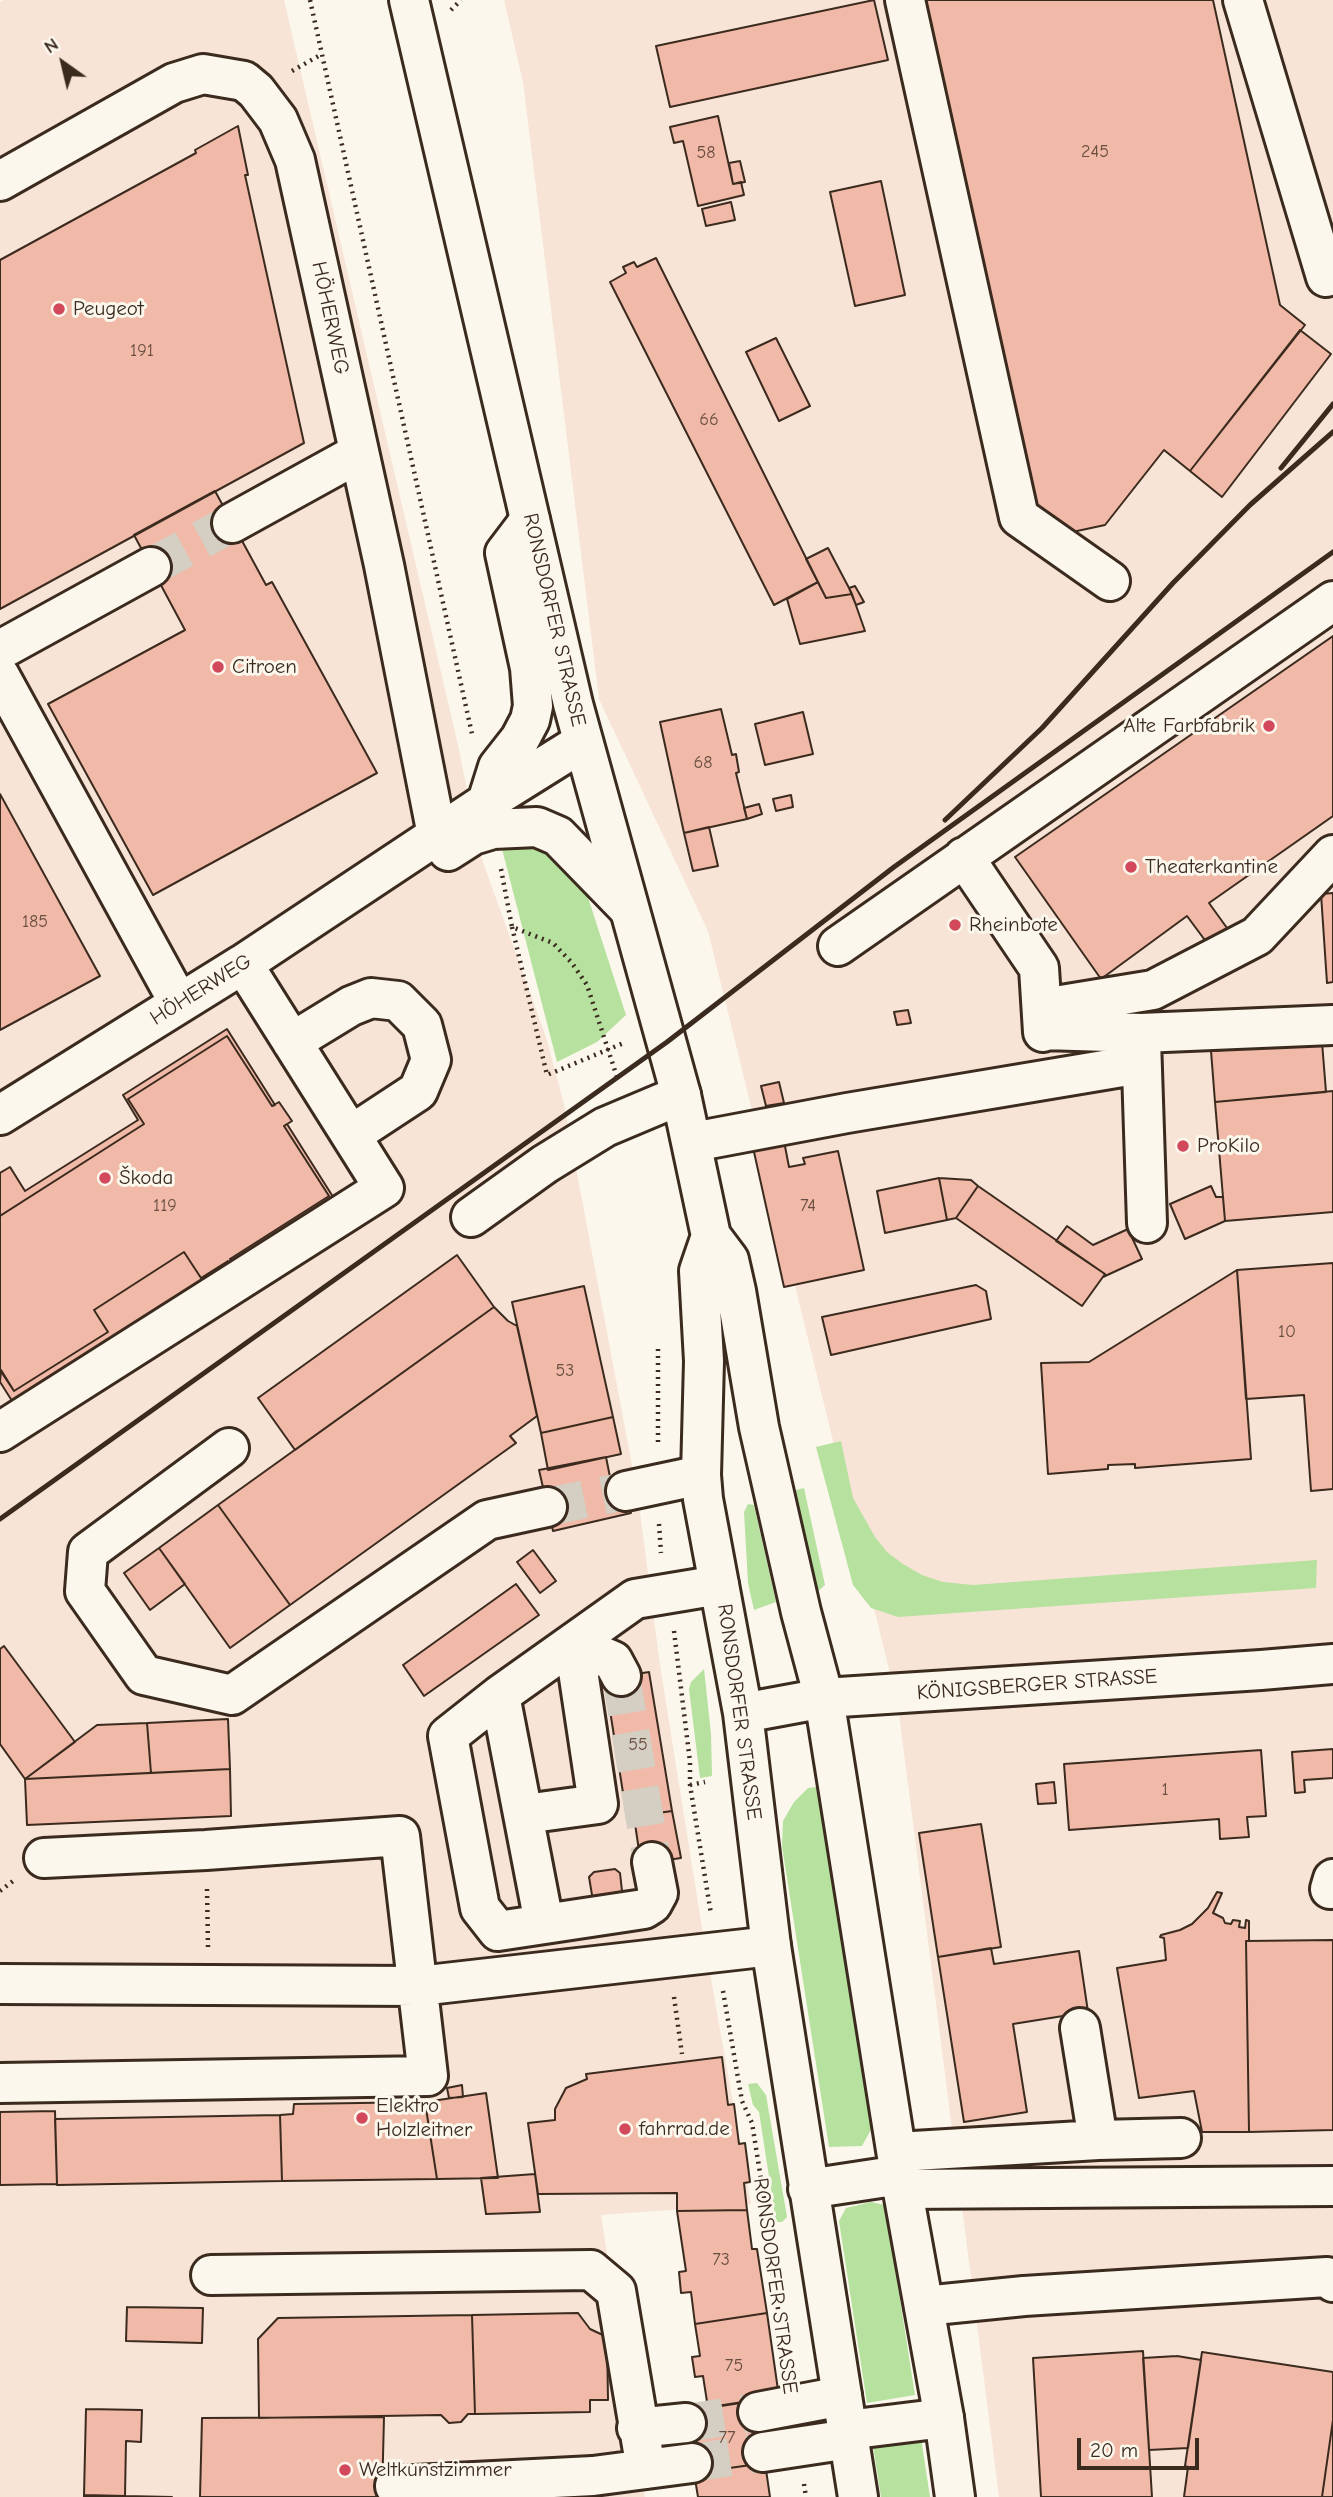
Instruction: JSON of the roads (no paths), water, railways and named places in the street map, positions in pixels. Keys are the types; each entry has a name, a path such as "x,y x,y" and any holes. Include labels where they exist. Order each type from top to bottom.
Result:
{"main road":[{"name":"RONSDORFER STRASSE","path":"409,0 583,742 681,1095 711,1236 729,1260 736,1291 759,1427 800,1612 824,1698 955,2497"},
{"path":"905,0 1020,517 1110,581"},
{"path":"1243,0 1326,276"},
{"name":"HÖHERWEG","path":"0,181 174,83 204,74 244,81 256,91 278,120 295,160 417,726 437,835"},
{"path":"232,523 359,453"},
{"path":"490,816 498,767 520,739 530,720 533,706 530,668 505,553 530,520"},
{"path":"0,650 151,567"},
{"path":"838,946 1333,601"},
{"path":"0,676 179,1003"},
{"name":"HÖHERWEG","path":"400,860 434,860 473,835 490,816 583,742"},
{"name":"HÖHERWEG","path":"0,1115 243,964 437,835 490,816 537,827 558,836 628,908"},
{"path":"1043,1019 1153,990 1257,936 1333,855"},
{"path":"964,858 1039,968 1047,1081"},
{"path":"0,1432 384,1188 243,964"},
{"path":"1147,1223 1140,1048 1153,990"},
{"path":"292,1042 351,1006 371,998 398,1001 422,1025 431,1060 418,1091 351,1135"},
{"path":"1043,1019 1140,1048"},
{"path":"693,1142 847,1113 1047,1081 1140,1048 1333,1025"},
{"path":"471,1217 545,1164 605,1128 681,1095"},
{"name":"RONSDORFER STRASSE","path":"711,1236 699,1271 704,1361 701,1475 743,1713 771,1946 858,2497"},
{"path":"229,1448 88,1552 85,1591 144,1675 232,1695 487,1520 547,1507"},
{"path":"626,1491 701,1475"},
{"path":"652,1863 658,1893 652,1904 644,1909 498,1931 480,1909 448,1736 500,1695 635,1598 719,1585"},
{"path":"574,1644 613,1661 621,1676"},
{"path":"524,1814 598,1804 574,1644"},
{"name":"KÖNIGSBERGER STRASSE","path":"743,1713 824,1698 1333,1664"},
{"path":"500,1695 544,1923"},
{"path":"0,2084 428,2076 400,1836 44,1858"},
{"path":"0,1984 419,1986 771,1946"},
{"path":"1080,2028 1098,2140"},
{"path":"808,2189 1098,2140 1181,2138"},
{"path":"900,2172 1333,2186"},
{"path":"211,2275 591,2270 616,2291 646,2469"},
{"path":"924,2306 1024,2296 1331,2277"},
{"path":"775,2409 846,2422 944,2418"},
{"path":"781,2449 846,2422"},
{"path":"637,2428 686,2423"},
{"path":"395,2486 594,2486 646,2469 692,2463"}],"tunnel":[{"path":"151,567 232,523"},
{"path":"547,1507 626,1491"},
{"path":"621,1676 652,1862"},
{"path":"686,2423 758,2412"},
{"path":"692,2463 763,2452"}],"railway":[{"path":"1281,468 1333,404"},
{"path":"945,820 1042,728 1173,583 1250,505 1333,432"},
{"path":"0,1519 667,1042 894,867 1333,552"}],"place":[{"name":"Peugeot","path":"59,309"},
{"name":"Citroen","path":"218,667"},
{"name":"Alte Farbfabrik","path":"1269,726"},
{"name":"Theaterkantine","path":"1131,867"},
{"name":"Rheinbote","path":"955,925"},
{"name":"ProKilo","path":"1183,1146"},
{"name":"Škoda","path":"105,1178"},
{"name":"Elektro Holzleitner","path":"362,2118"},
{"name":"fahrrad.de","path":"625,2129"},
{"name":"Weltkunstzimmer","path":"345,2470"}]}
